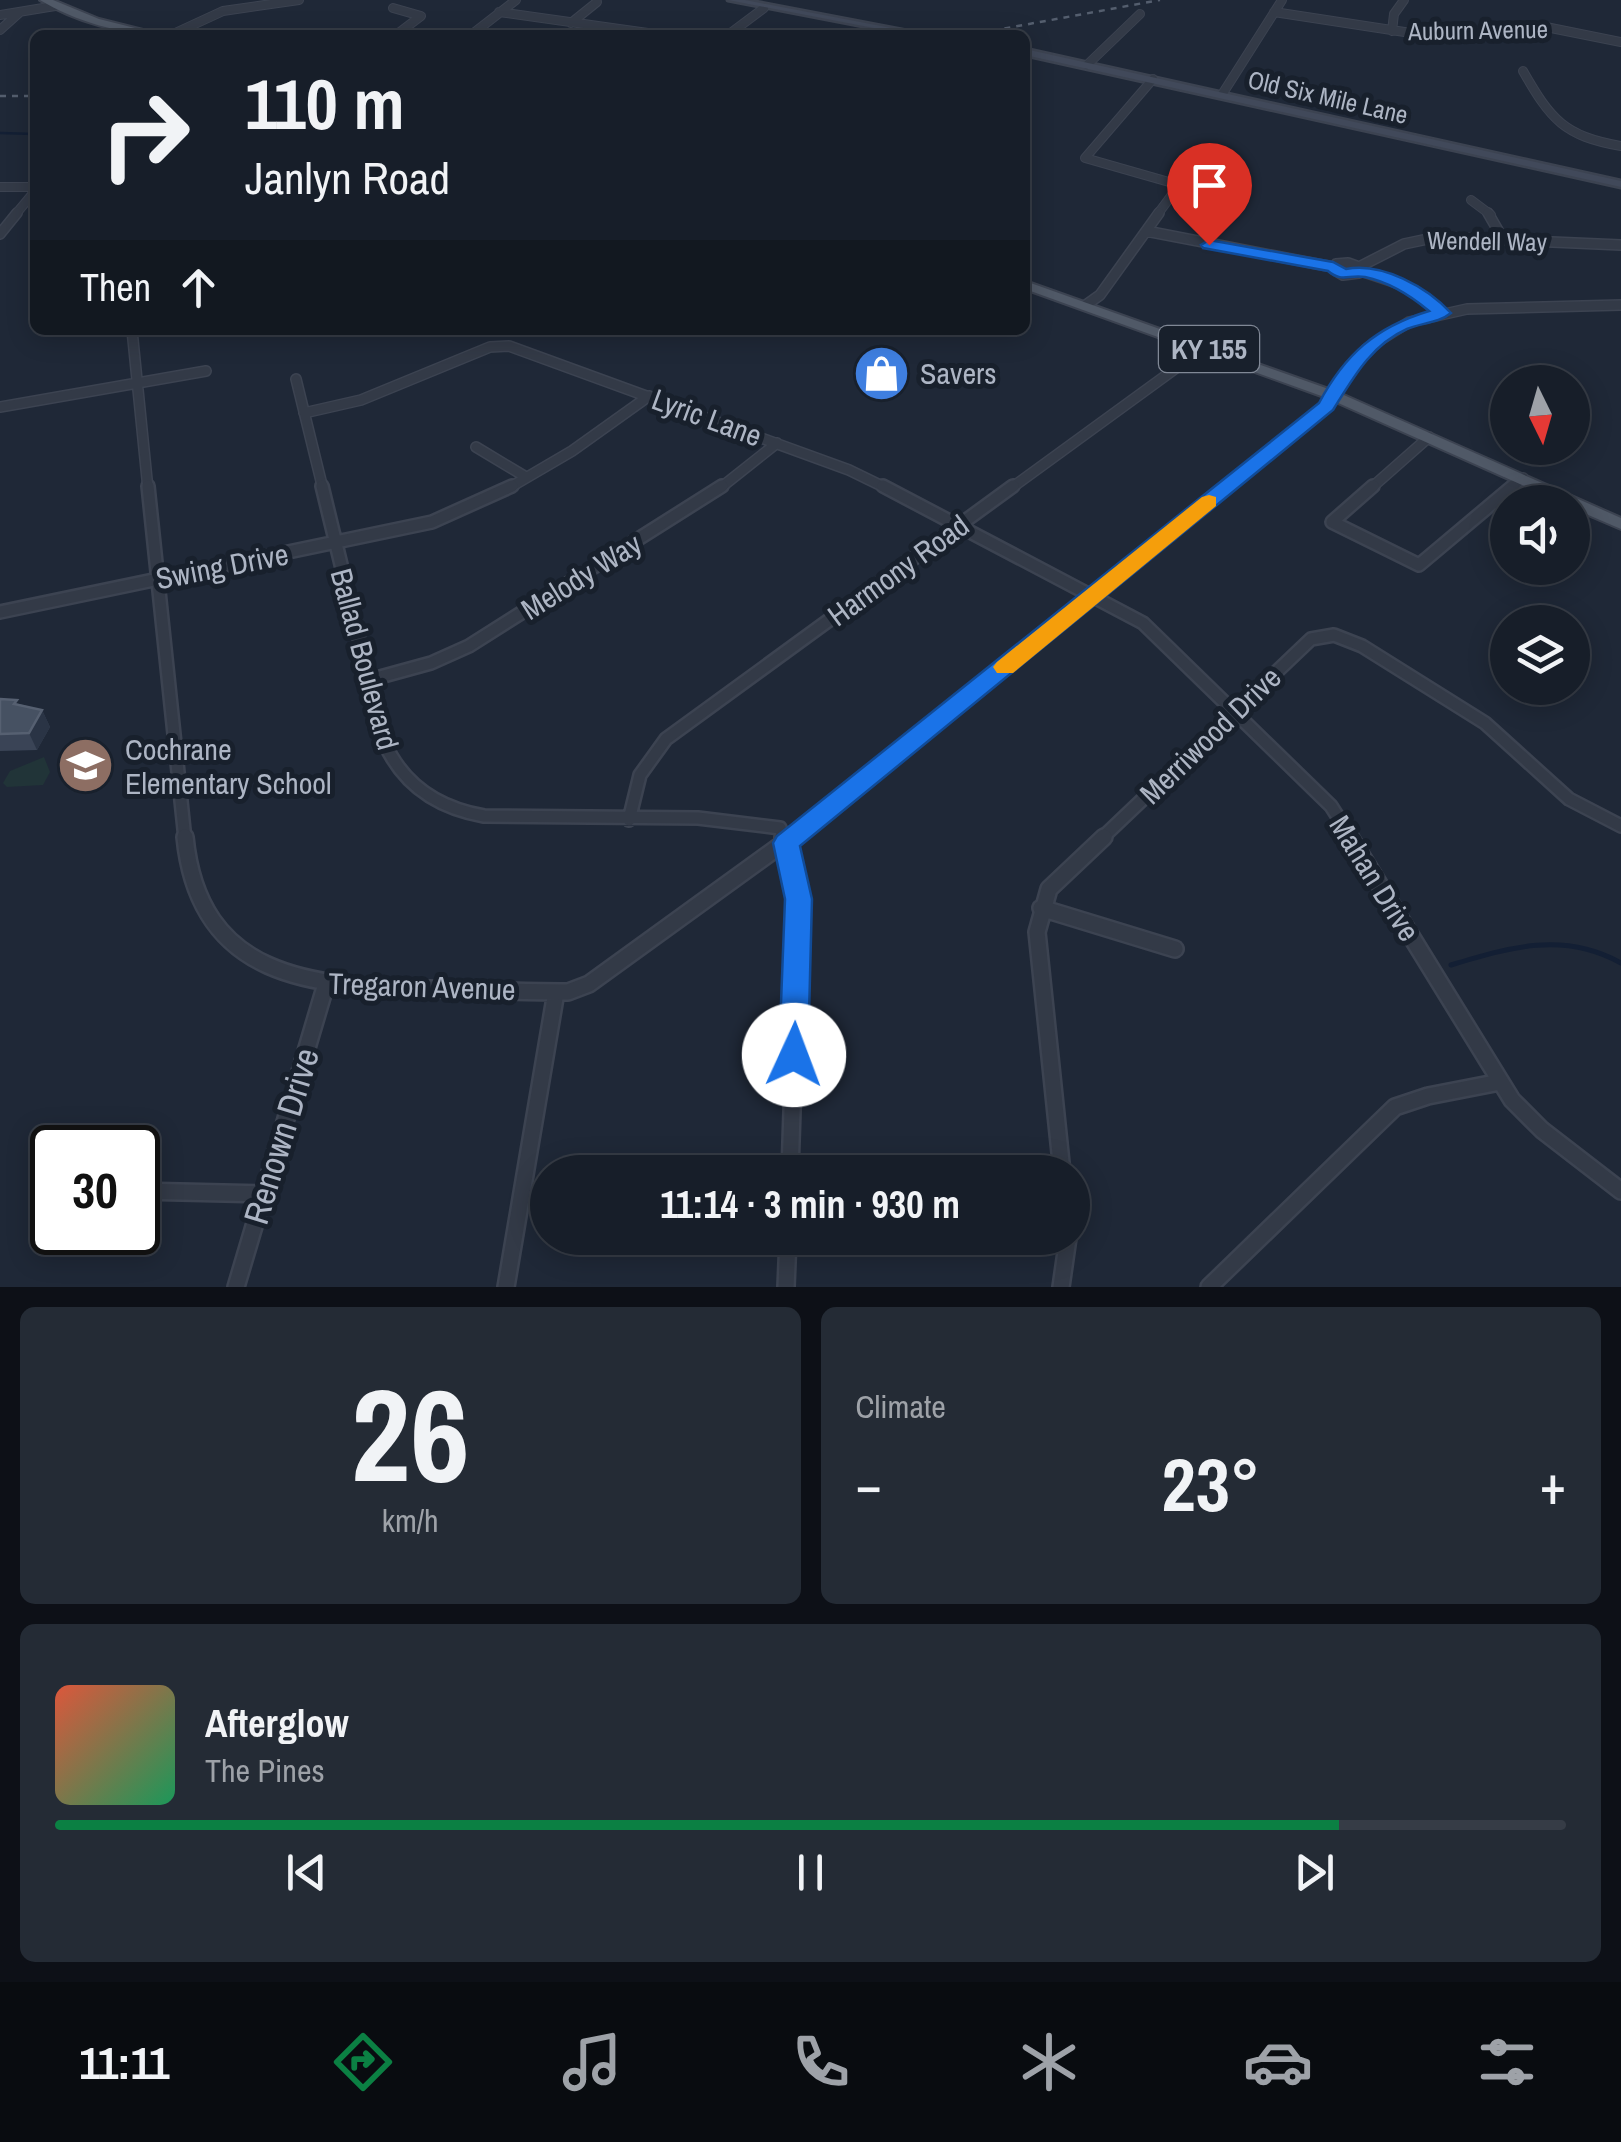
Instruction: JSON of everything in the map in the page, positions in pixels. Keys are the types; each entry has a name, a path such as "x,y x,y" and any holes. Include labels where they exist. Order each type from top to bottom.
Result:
{"main road":[{"path":"50,3 96,21 136,30"},
{"name":"KY 155","path":"1030,287 1332,396 1621,524"}],"street":[{"path":"182,30 223,11 299,0"},
{"path":"477,30 516,0"},
{"path":"732,0 894,30"},
{"path":"1223,93 1282,0"},
{"path":"1392,32 1394,14 1404,0"},
{"path":"572,23 597,2"},
{"path":"0,15 50,3"},
{"path":"393,8 421,16 403,30"},
{"path":"735,30 764,8"},
{"path":"498,12 610,30"},
{"name":"Auburn Avenue","path":"1274,12 1392,32 1460,34 1541,26 1621,42"},
{"path":"0,30 20,13"},
{"path":"1087,65 1140,14"},
{"name":"Old Six Mile Lane","path":"1030,53 1621,184"},
{"path":"1522,71 1560,128 1578,138 1621,146"},
{"path":"1086,304 1100,295 1177,186 1085,158 1154,78"},
{"path":"0,191 30,192"},
{"path":"0,234 30,197"},
{"path":"1471,200 1490,214 1503,239"},
{"path":"1146,231 1333,267 1343,262 1360,269"},
{"name":"Wendell Way","path":"1360,269 1420,239 1621,246"},
{"name":"Wendell Way","path":"1360,269 1414,291 1442,313"},
{"name":"Tregaron Avenue","path":"133,335 187,860 195,898 217,931 257,962 277,972 326,984 574,992 786,843 1095,594 1326,406 1347,370 1382,335 1442,313 1621,305"},
{"name":"Lyric Lane","path":"304,413 361,400 501,345 849,470 1095,594"},
{"name":"Harmony Road","path":"629,820 642,764 666,739 1205,347"},
{"path":"0,407 206,372"},
{"name":"Ballad Boulevard","path":"296,379 390,758 405,779 428,796 461,811 496,818 749,822 780,828 786,843"},
{"name":"Swing Drive","path":"0,612 336,544 444,518 526,477 600,432 648,396"},
{"path":"1429,437 1332,522 1419,564 1523,478"},
{"name":"Melody Way","path":"370,680 431,663 469,646 707,498 776,443"},
{"path":"476,447 526,477"},
{"name":"Mahan Drive","path":"1095,594 1152,630 1323,798 1350,832 1521,1111 1621,1191"},
{"name":"Merriwood Drive","path":"1041,908 1049,889 1234,711 1311,639 1326,635 1343,637 1484,723 1570,798 1621,826"},
{"path":"786,843 799,899 791,1155"},
{"path":"1060,1155 1037,932 1041,908 1175,949"},
{"name":"Renown Drive","path":"236,1287 326,984"},
{"path":"506,1287 556,992"},
{"path":"1209,1287 1395,1107 1428,1096 1500,1082"},
{"path":"160,1192 264,1194"},
{"path":"786,1287 787,1255"},
{"path":"1062,1287 1066,1255"}],"green space":[{"path":"44,757 50,772 43,785 7,787 3,783 10,771"}],"building":[{"path":"0,699 17,700 14,704 42,710 29,733 0,734"}],"waterway":[{"path":"0,133 30,134"},
{"path":"1451,965 1537,945 1579,947 1621,963"}],"railway":[{"path":"996,30 1160,0"},
{"path":"0,96 30,96"}],"slow traffic":[{"path":"1005,667 1209,501"}],"place":[{"name":"Savers","path":"881,373"},
{"name":"Cochrane Elementary School","path":"86,766"}],"route":[{"path":"794,1055 799,899 786,843 1326,406 1342,376 1375,340 1401,325 1442,313 1414,291 1361,271 1357,275 1343,275 1333,267 1209,245"}]}
